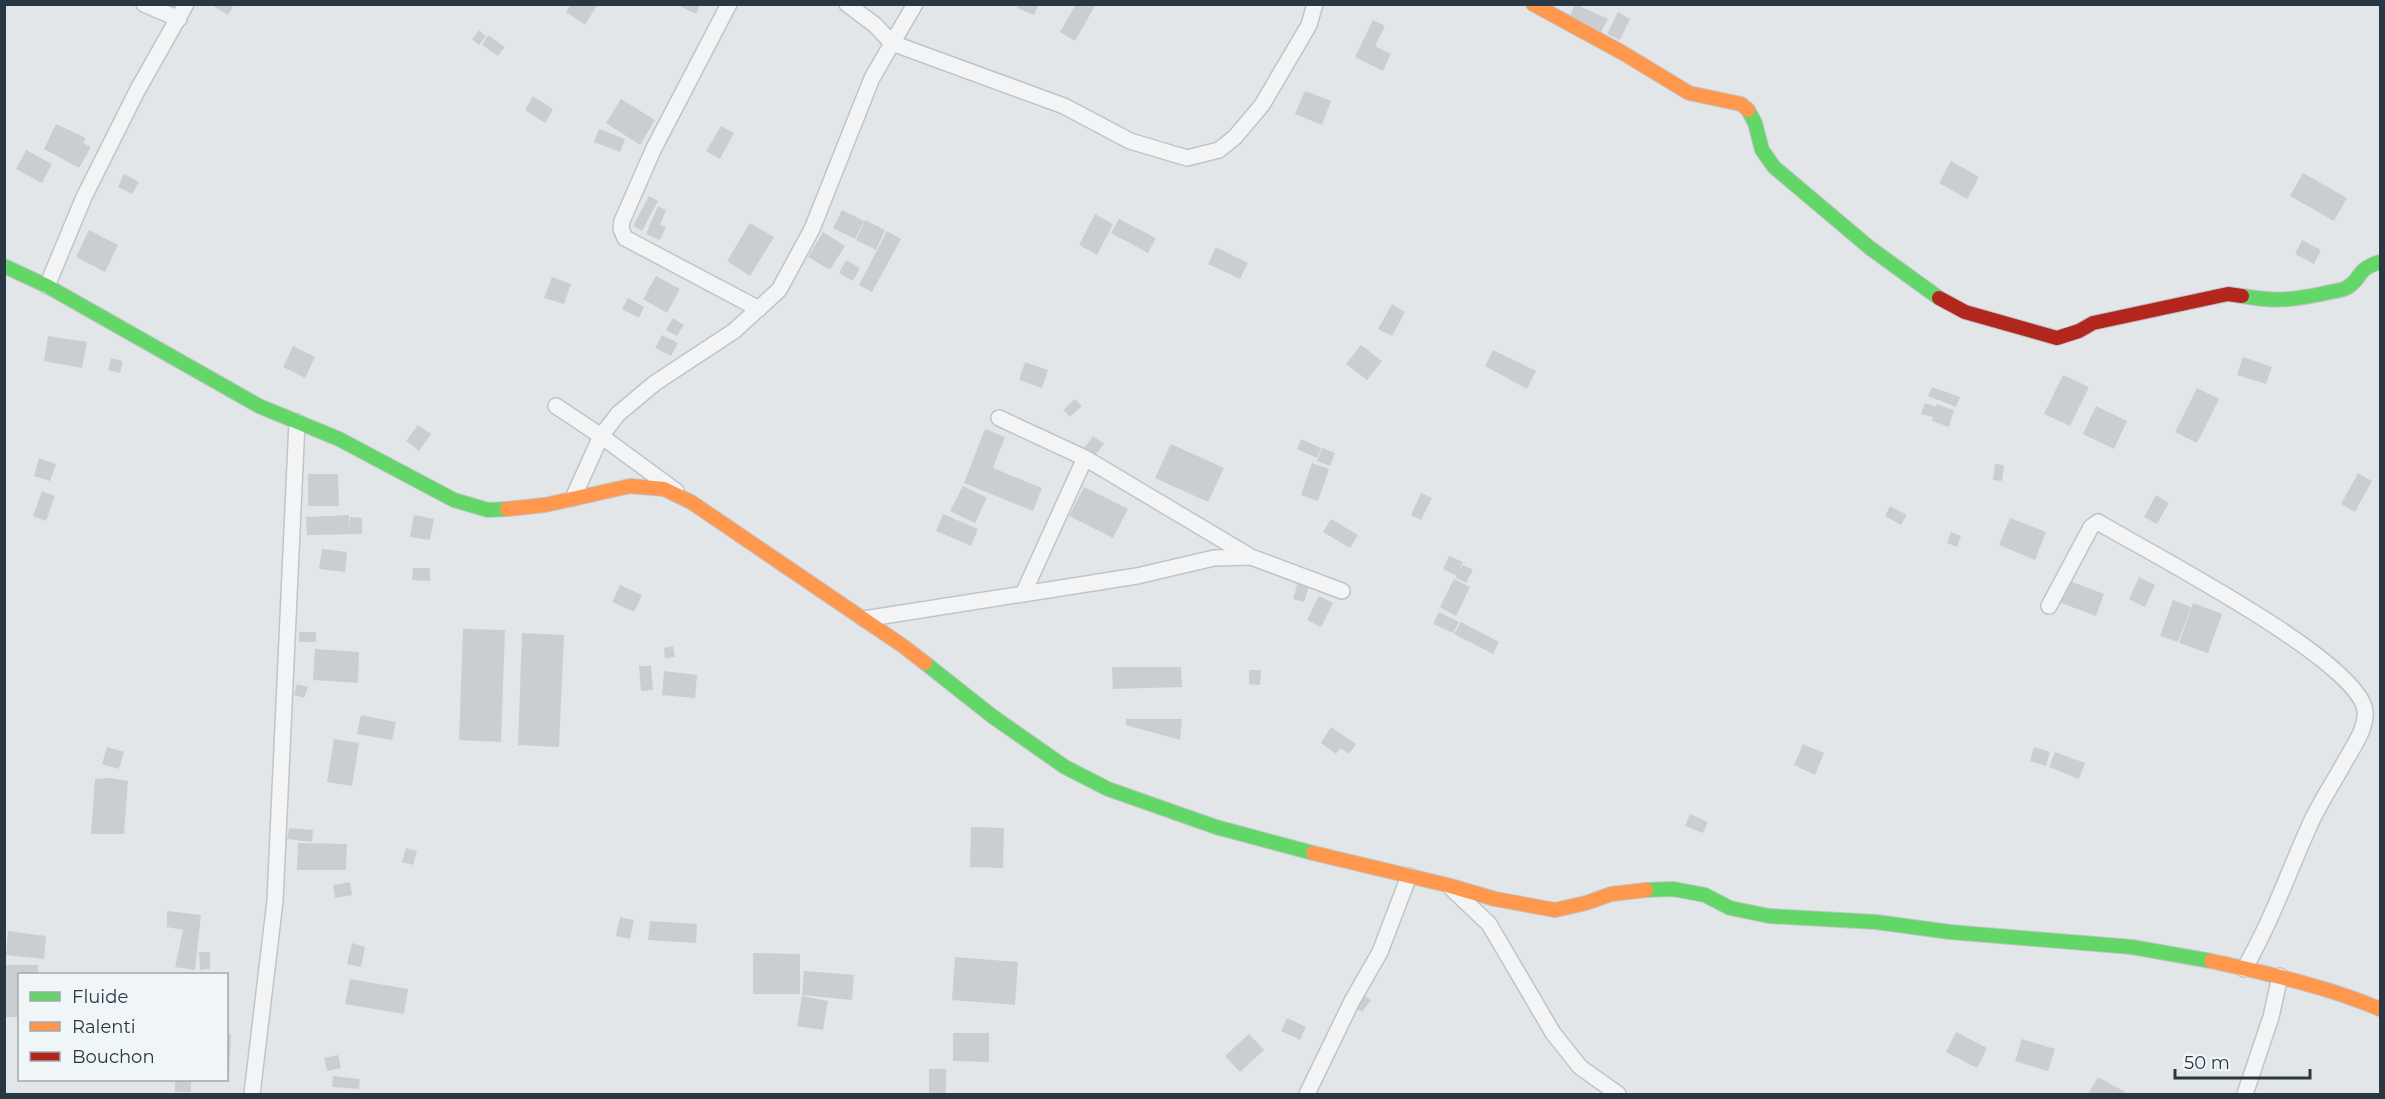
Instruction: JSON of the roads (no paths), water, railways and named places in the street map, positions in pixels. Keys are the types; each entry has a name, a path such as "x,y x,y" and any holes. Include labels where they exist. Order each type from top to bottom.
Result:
{"street":[{"path":"144,4 179,19"},
{"path":"47,286 84,197 137,91 186,4"},
{"path":"729,4 654,148 622,221 621,229 625,238 759,309"},
{"path":"847,4 875,25 892,43 1064,106 1130,141 1187,158 1219,150 1235,137 1262,105 1308,26 1315,4"},
{"path":"573,498 601,436 618,414 636,398 734,331 778,290 795,263 816,220 872,78 915,4"},
{"path":"1533,4 1623,53 1689,93 1741,104 1751,116 1762,150 1774,167 1824,211 1939,298 1965,312 2009,326 2057,338 2073,334 2093,323 2228,294 2270,301 2292,300 2348,287 2364,267 2380,262"},
{"path":"4,266 47,286 258,406 339,439 454,500 488,510 545,504 630,486 664,489 691,502"},
{"path":"556,406 691,502 864,619 1065,767 1108,789 1216,827 1495,899 1555,910 1611,894 1636,890 1673,889 1705,895 1730,908 1769,916 1876,922 1950,932 2132,947 2190,956 2280,976 2347,995 2380,1009"},
{"path":"999,418 1085,458 1251,557 1342,591"},
{"path":"252,1095 275,901 297,422"},
{"path":"1023,594 1085,458"},
{"path":"2049,606 2091,527 2098,522 2271,622 2323,660 2362,700 2365,711 2364,721 2358,738 2314,817 2263,936 2244,969"},
{"path":"864,619 1137,576 1214,558 1251,557"},
{"path":"1307,1095 1352,1001 1380,952 1409,876"},
{"path":"1447,885 1490,924 1553,1033 1580,1067 1617,1095"},
{"path":"2245,1095 2271,1017 2280,976"}]}
